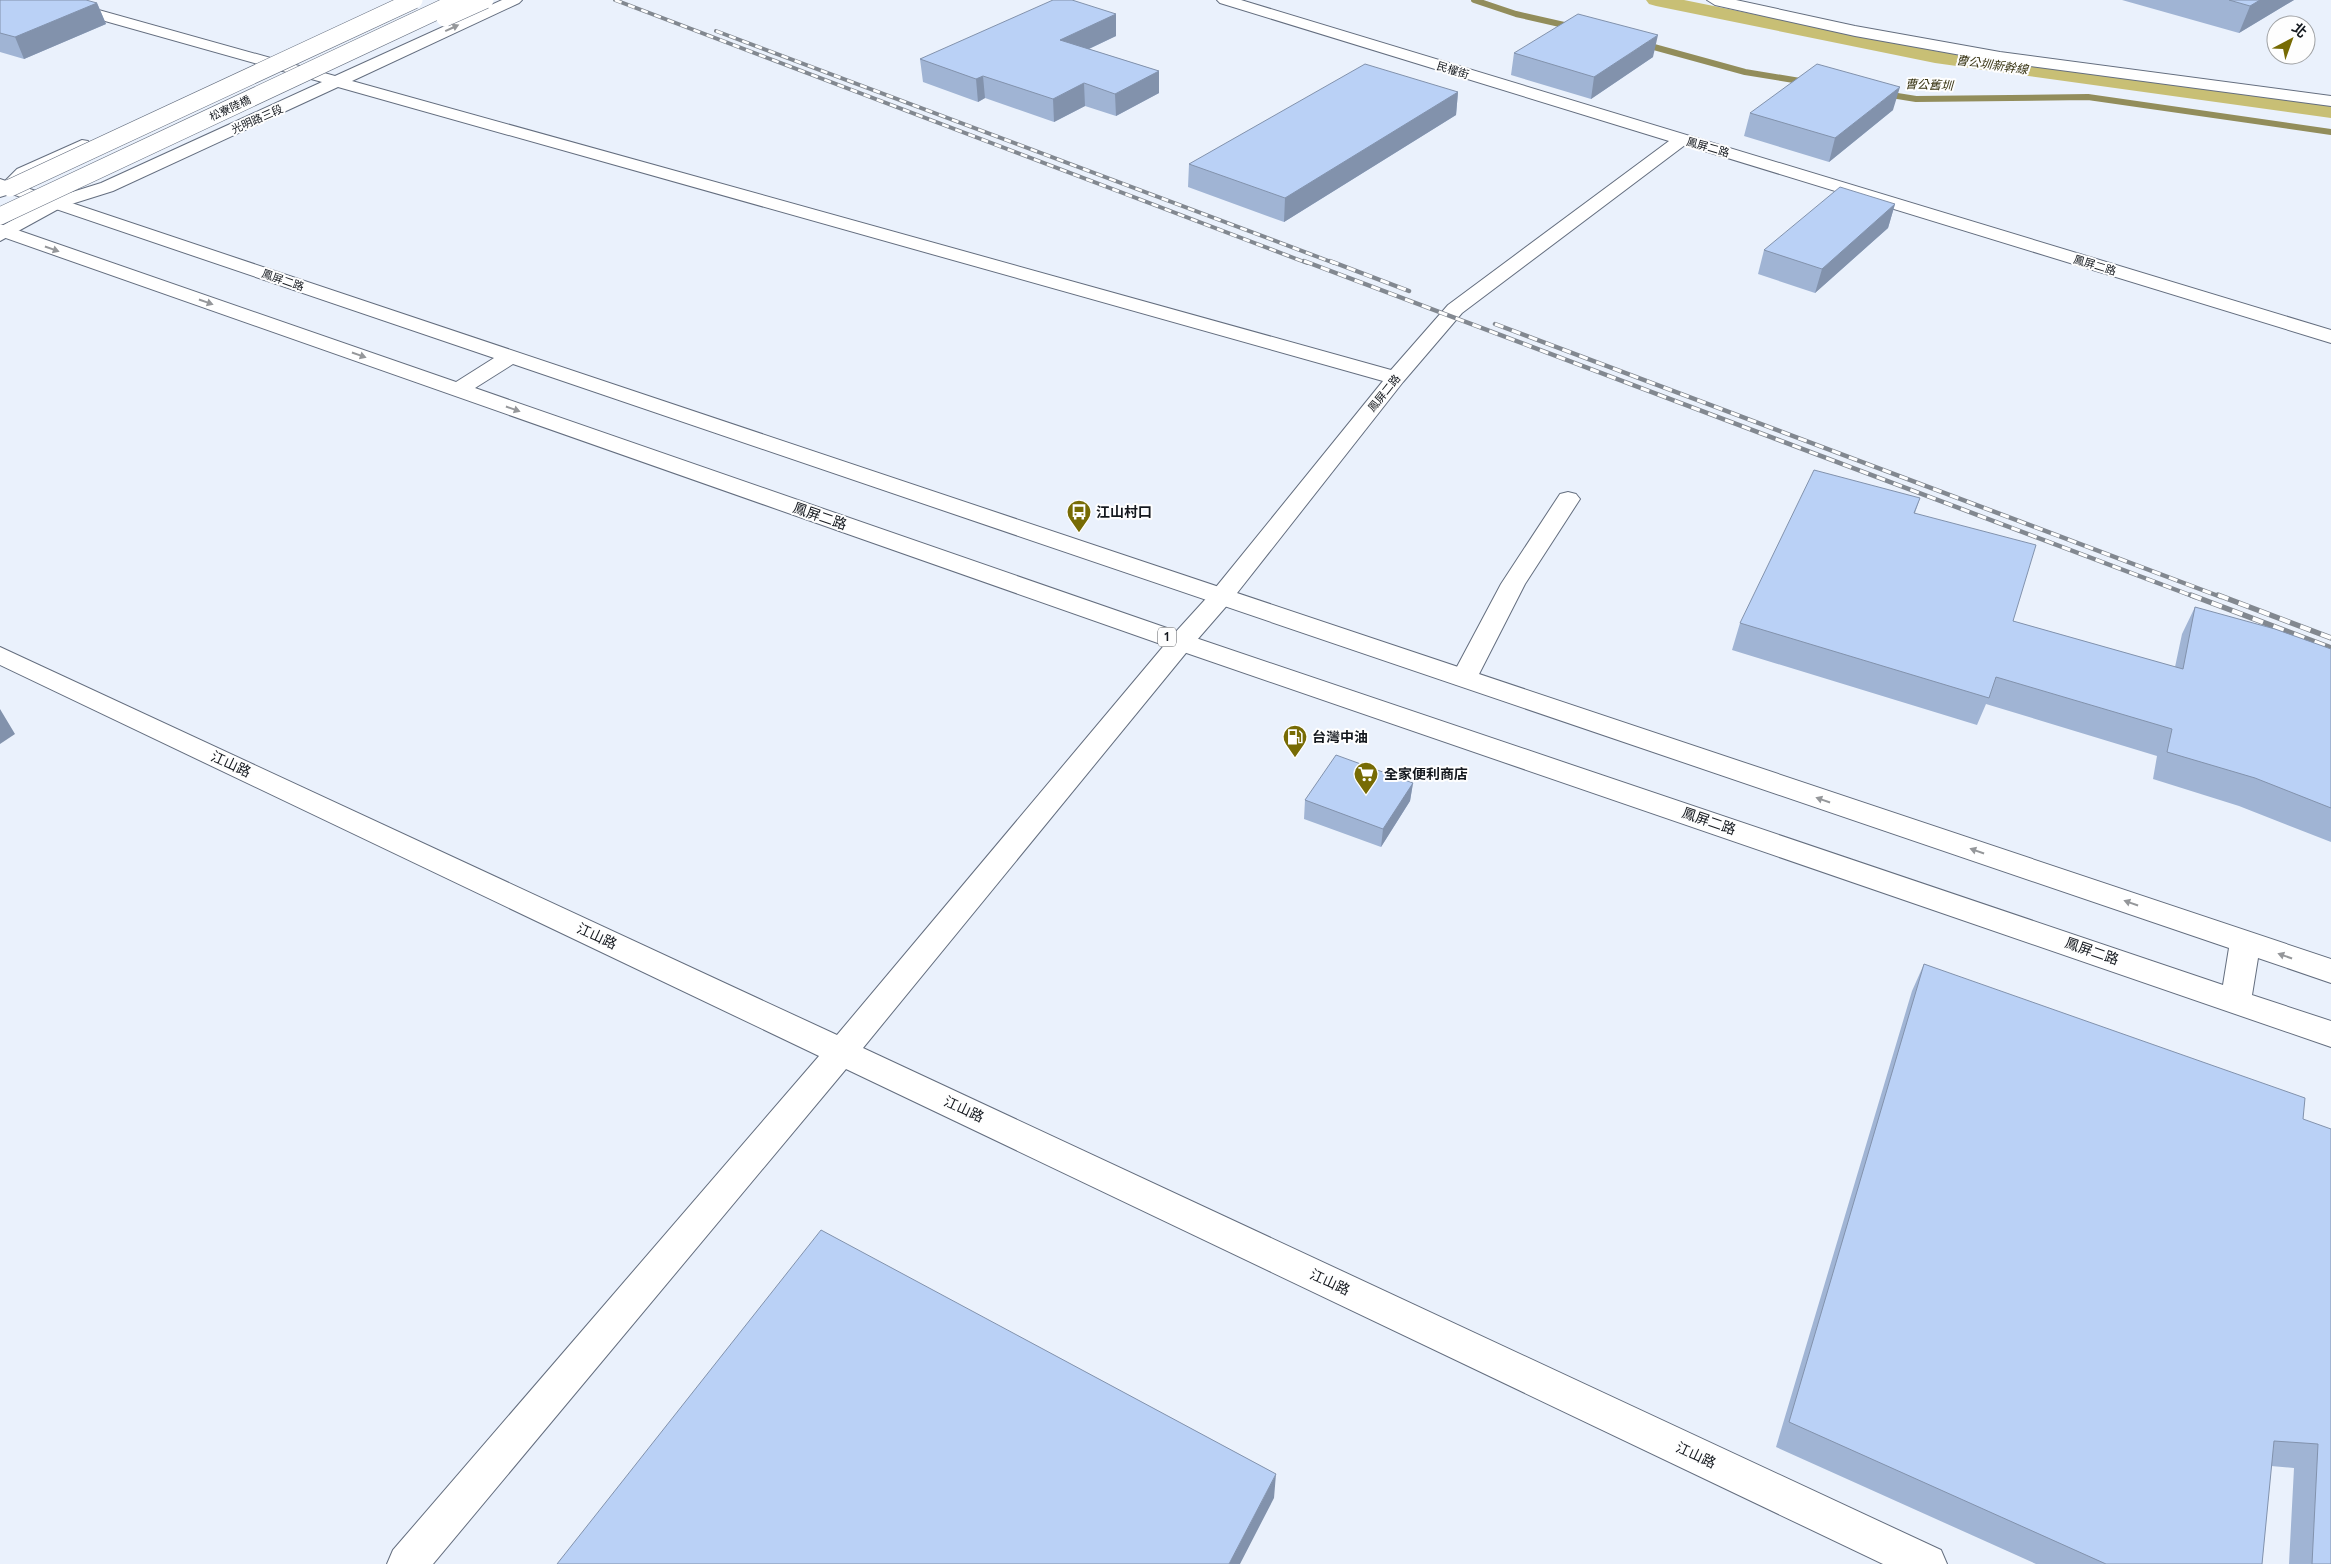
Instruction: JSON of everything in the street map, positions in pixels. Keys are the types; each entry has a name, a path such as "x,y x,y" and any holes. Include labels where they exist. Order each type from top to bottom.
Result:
{"street":[{"path":"46,0 74,3 267,62 1396,378"},
{"path":"3,191 23,173 402,0"},
{"name":"松寮陸橋","path":"3,191 414,0"},
{"name":"松寮陸橋","path":"3,191 440,0"},
{"name":"松寮陸橋","path":"2,229 460,0"},
{"name":"松寮陸橋","path":"56,203 485,0"},
{"name":"光明路三段","path":"2,229 56,203 107,187 514,0"},
{"name":"民權街","path":"1225,0 1682,139"},
{"path":"1715,0 1855,31 2000,57 2331,101"},
{"name":"鳳屏二路","path":"1182,642 1221,597 1396,378 1455,309 1682,139 2331,337"},
{"name":"鳳屏二路","path":"3,191 56,203 2331,971"},
{"name":"鳳屏二路","path":"2,229 1182,642 2236,1000 2331,1034"},
{"path":"458,390 510,357"},
{"path":"1464,678 1514,584 1568,499"},
{"path":"407,1564 842,1051 1182,642"},
{"name":"江山路","path":"0,655 1927,1564"},
{"path":"2236,1000 2245,942"}],"building":[{"path":"0,0 86,0 97,3 15,37 0,33"},
{"path":"1053,0 1072,0 1116,14 1060,40 1159,71 1115,94 1084,83 1053,99 983,76 976,79 920,59"},
{"path":"2229,0 2260,0 2250,6"},
{"path":"1578,14 1658,35 1594,77 1514,53"},
{"path":"1365,64 1458,92 1285,198 1189,164"},
{"path":"1817,64 1900,87 1835,138 1750,113"},
{"path":"1840,187 1895,204 1822,269 1764,250"},
{"path":"1814,470 1920,498 1914,513 2036,545 2013,621 2183,669 2195,607 2275,629 2331,649 2331,808 2255,778 2167,752 2172,729 1996,677 1989,698 1740,623"},
{"path":"1336,755 1413,783 1383,829 1305,800"},
{"path":"1924,964 2305,1098 2303,1119 2331,1129 2331,1564 2312,1564 2318,1444 2274,1441 2262,1564 2106,1564 1789,1422"},
{"path":"821,1230 1276,1474 1229,1564 557,1564"}],"waterway":[{"name":"曹公舊圳","path":"1474,0 1516,14 1573,27"},
{"name":"曹公圳新幹線","path":"1656,0 1935,57 2331,112"},
{"name":"曹公舊圳","path":"1643,44 1745,72 1806,82"},
{"name":"曹公舊圳","path":"1885,94 1916,99 2088,97 2331,132"}],"railway":[{"path":"615,0 1307,263"},
{"path":"716,31 1334,263"},
{"path":"1304,261 2195,597"},
{"path":"1330,261 1409,291"},
{"path":"1495,324 2221,597"},
{"path":"2191,595 2331,648"},
{"path":"2218,595 2331,638"}],"place":[{"name":"江山村口","path":"1079,533"},
{"name":"台灣中油","path":"1295,758"},
{"name":"全家便利商店","path":"1366,795"}]}
